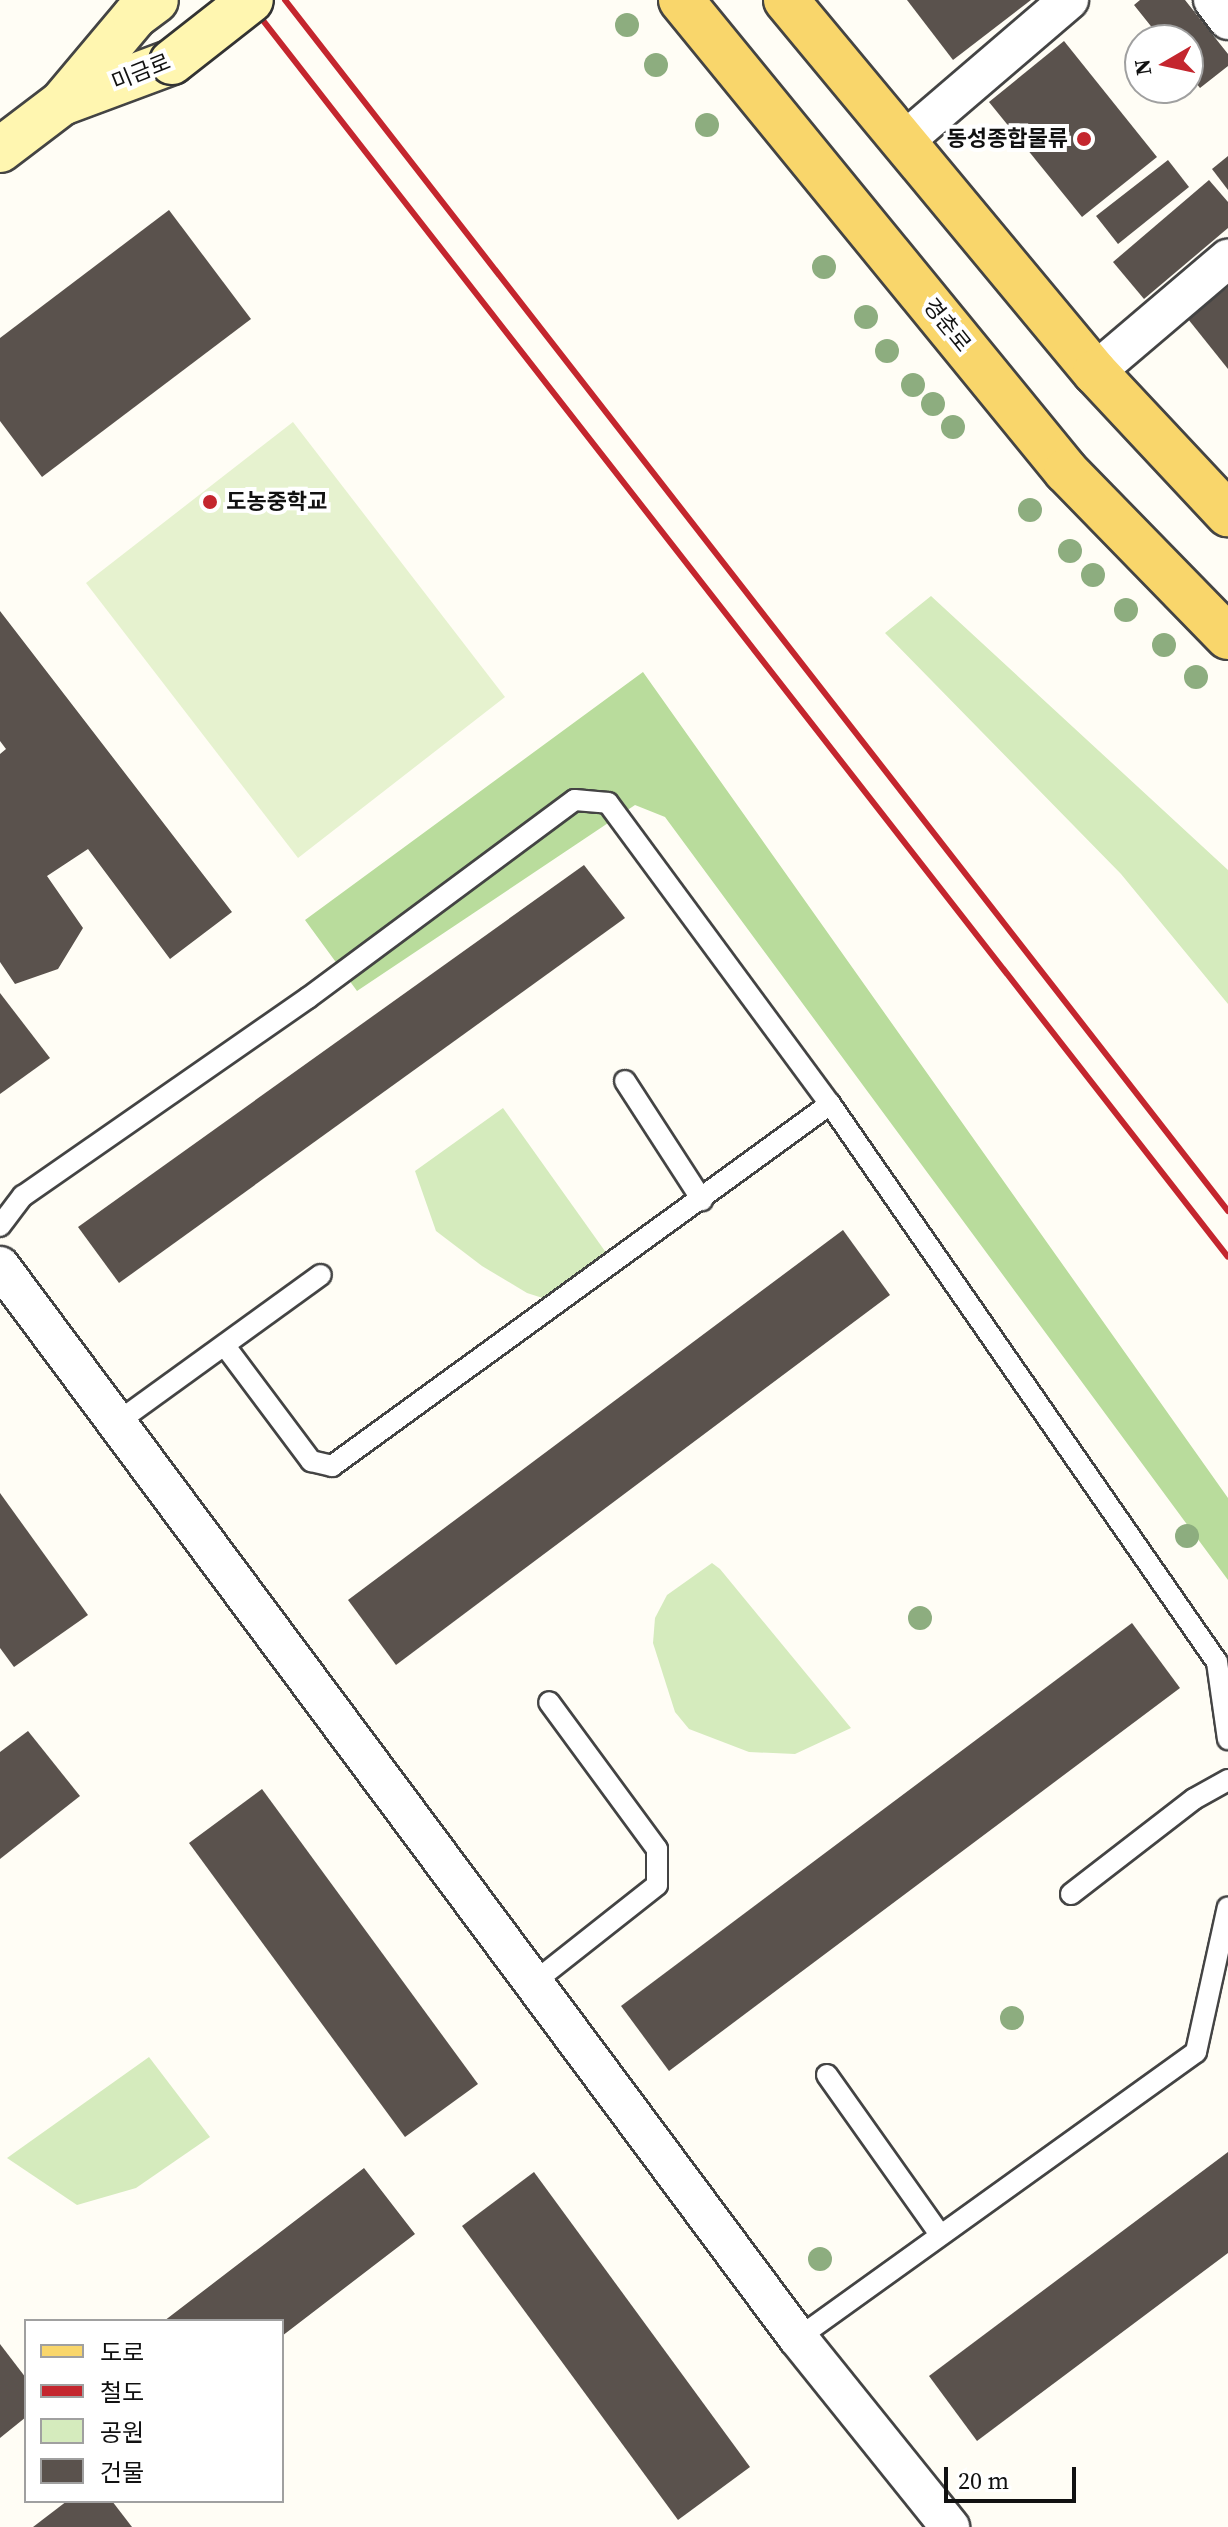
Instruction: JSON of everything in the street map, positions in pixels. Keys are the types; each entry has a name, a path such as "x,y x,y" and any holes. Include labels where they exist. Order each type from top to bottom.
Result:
{"main road":[{"name":"경춘로","path":"681,0 1066,471 1228,637"},
{"path":"786,0 1095,372 1228,514"}],"street":[{"name":"미금로","path":"62,103 172,62 251,0"},
{"path":"902,143 1069,0"},
{"path":"1213,0 1228,20"},
{"name":"미금로","path":"0,150 62,103 146,8"},
{"path":"1095,372 1228,259"},
{"path":"0,1266 119,1421 798,2338 950,2527"}],"lane":[{"path":"0,1226 23,1196 308,998 575,800 608,803 830,1104 1217,1662 1228,1739"},
{"path":"625,1081 702,1200"},
{"path":"225,1346 311,1461 332,1466 830,1104"},
{"path":"119,1421 321,1275"},
{"path":"533,1983 657,1885 657,1849 549,1702"},
{"path":"1071,1894 1194,1799 1228,1780"},
{"path":"798,2338 939,2233 1196,2052 1228,1907"},
{"path":"827,2075 939,2233"}],"green space":[{"path":"293,422 505,697 298,858 86,583"},
{"path":"931,596 1228,870 1228,1004 1121,874 885,633"},
{"path":"643,672 1228,1498 1228,1580 665,817 635,805 357,991 305,920"},
{"path":"503,1108 612,1261 552,1301 527,1293 482,1266 436,1231 415,1171"},
{"path":"712,1563 851,1728 795,1754 749,1752 689,1729 675,1712 653,1643 655,1618 667,1595"},
{"path":"149,2057 210,2137 136,2188 77,2205 7,2158"}],"building":[{"path":"907,0 1031,0 953,60"},
{"path":"1140,0 1185,0 1228,54 1228,66 1204,85 1204,24 1149,24 1134,5"},
{"path":"1064,41 1157,157 1082,217 989,102"},
{"path":"1228,156 1228,190 1212,169"},
{"path":"1168,160 1189,187 1118,244 1096,216"},
{"path":"1209,180 1228,202 1228,228 1144,299 1113,262"},
{"path":"169,210 251,319 42,477 0,421 0,338"},
{"path":"1228,287 1228,369 1188,319"},
{"path":"0,611 232,912 170,959 88,849 47,876 83,928 58,969 15,984 0,962 0,754 6,749 0,741"},
{"path":"584,865 625,918 119,1283 78,1227"},
{"path":"0,993 50,1058 0,1094"},
{"path":"843,1230 890,1295 396,1665 348,1600"},
{"path":"0,1493 88,1615 14,1667 0,1648"},
{"path":"1132,1623 1180,1688 669,2071 621,2006"},
{"path":"28,1731 80,1796 0,1859 0,1752"},
{"path":"262,1789 478,2084 405,2137 189,1843"},
{"path":"1228,2152 1228,2253 977,2441 929,2376"},
{"path":"364,2168 415,2234 284,2334 284,2319 167,2319"},
{"path":"534,2172 750,2467 678,2520 462,2226"},
{"path":"0,2344 24,2375 24,2419 0,2438"},
{"path":"64,2503 114,2503 132,2527 33,2527"}],"railway":[{"path":"247,0 1228,1257"},
{"path":"285,0 1228,1211"}],"place":[{"name":"동성종합물류","path":"1084,139"},
{"name":"도농중학교","path":"210,502"}]}
